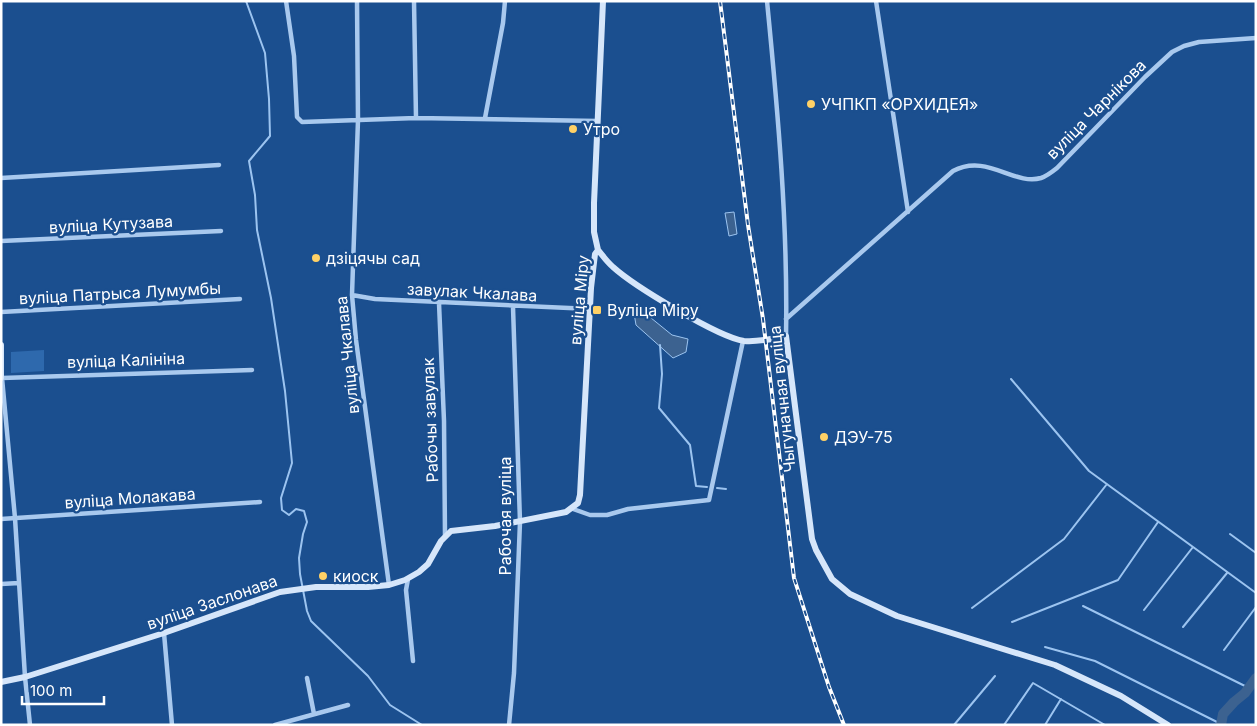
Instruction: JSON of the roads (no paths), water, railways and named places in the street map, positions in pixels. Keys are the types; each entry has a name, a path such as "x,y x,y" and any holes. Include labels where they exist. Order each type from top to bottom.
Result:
{"street":[{"path":"286,1 294,56 297,117 302,122 416,118 598,121"},
{"name":"вуліца Чкалава","path":"357,1 358,120 352,295 356,340 389,585"},
{"path":"414,1 416,118"},
{"path":"485,118 503,23 505,1"},
{"name":"вуліца Міру","path":"573,509 578,503 580,495 595,254 598,250 594,232 603,1"},
{"name":"Чыгуначная вуліца","path":"767,1 782,171 785,228 786,336 812,539 832,579 850,594 898,616 1055,665 1121,696 1168,725"},
{"path":"876,1 908,212"},
{"name":"вуліца Чарнікова","path":"786,319 953,171 961,167 982,166 1028,179 1039,178 1057,168 1145,77 1172,52 1199,42 1256,38"},
{"path":"1,178 219,165"},
{"name":"вуліца Кутузава","path":"1,241 221,231"},
{"path":"598,250 613,267 660,299 722,334 743,341 770,340 786,336"},
{"name":"завулак Чкалава","path":"352,295 375,299 439,303 591,309"},
{"name":"вуліца Патрыса Лумумбы","path":"1,312 240,299"},
{"name":"Рабочы завулак","path":"439,303 444,421 445,536"},
{"name":"Рабочая вуліца","path":"509,725 514,664 520,522 513,306"},
{"path":"445,536 451,531 460,529 520,522 573,509 590,515 607,514 628,509 709,500 743,341"},
{"path":"1,346 2,378 16,518 25,677 30,725"},
{"name":"вуліца Калініна","path":"2,378 252,370"},
{"path":"1,451 9,450"},
{"name":"вуліца Молакава","path":"1,519 260,502"},
{"name":"вуліца Заслонава","path":"1,682 25,677 164,633 280,592 316,587 389,585 408,579 428,564 445,536"},
{"path":"408,579 406,590 413,661"},
{"path":"1,584 19,583"},
{"path":"164,633 172,725"},
{"path":"307,678 314,714"},
{"path":"275,725 348,705"}],"waterway":[{"path":"246,1 265,53 269,99 270,136 249,161 255,195 257,230 271,298 285,391 292,463 281,498 282,510 289,515 296,509 304,511 307,522 299,558 307,611 311,621 368,676 390,705 422,725"},
{"path":"660,345 662,374 659,408 690,445 696,486 707,487"},
{"path":"1011,379 1089,471 1256,593"},
{"path":"972,608 1064,539 1107,484"},
{"path":"717,488 726,489"},
{"path":"1012,622 1118,580 1158,522"},
{"path":"1230,534 1256,553"},
{"path":"1144,610 1193,547"},
{"path":"1183,627 1227,573"},
{"path":"1083,606 1249,688"},
{"path":"1224,650 1256,607"},
{"path":"1045,647 1095,661 1221,724"},
{"path":"954,725 995,676"},
{"path":"1221,725 1223,714 1245,693 1256,678"},
{"path":"1004,725 1033,683 1105,725"},
{"path":"1045,725 1061,699"}],"railway":[{"path":"720,1 748,225 763,319 794,578 829,687 844,725"}],"place":[{"name":"УЧПКП «ОРХИДЕЯ»","path":"811,104"},
{"name":"Утро","path":"573,129"},
{"name":"дзіцячы сад","path":"316,258"},
{"name":"Вуліца Міру","path":"597,310"},
{"name":"ДЭУ-75","path":"824,437"},
{"name":"киоск","path":"323,576"}]}
